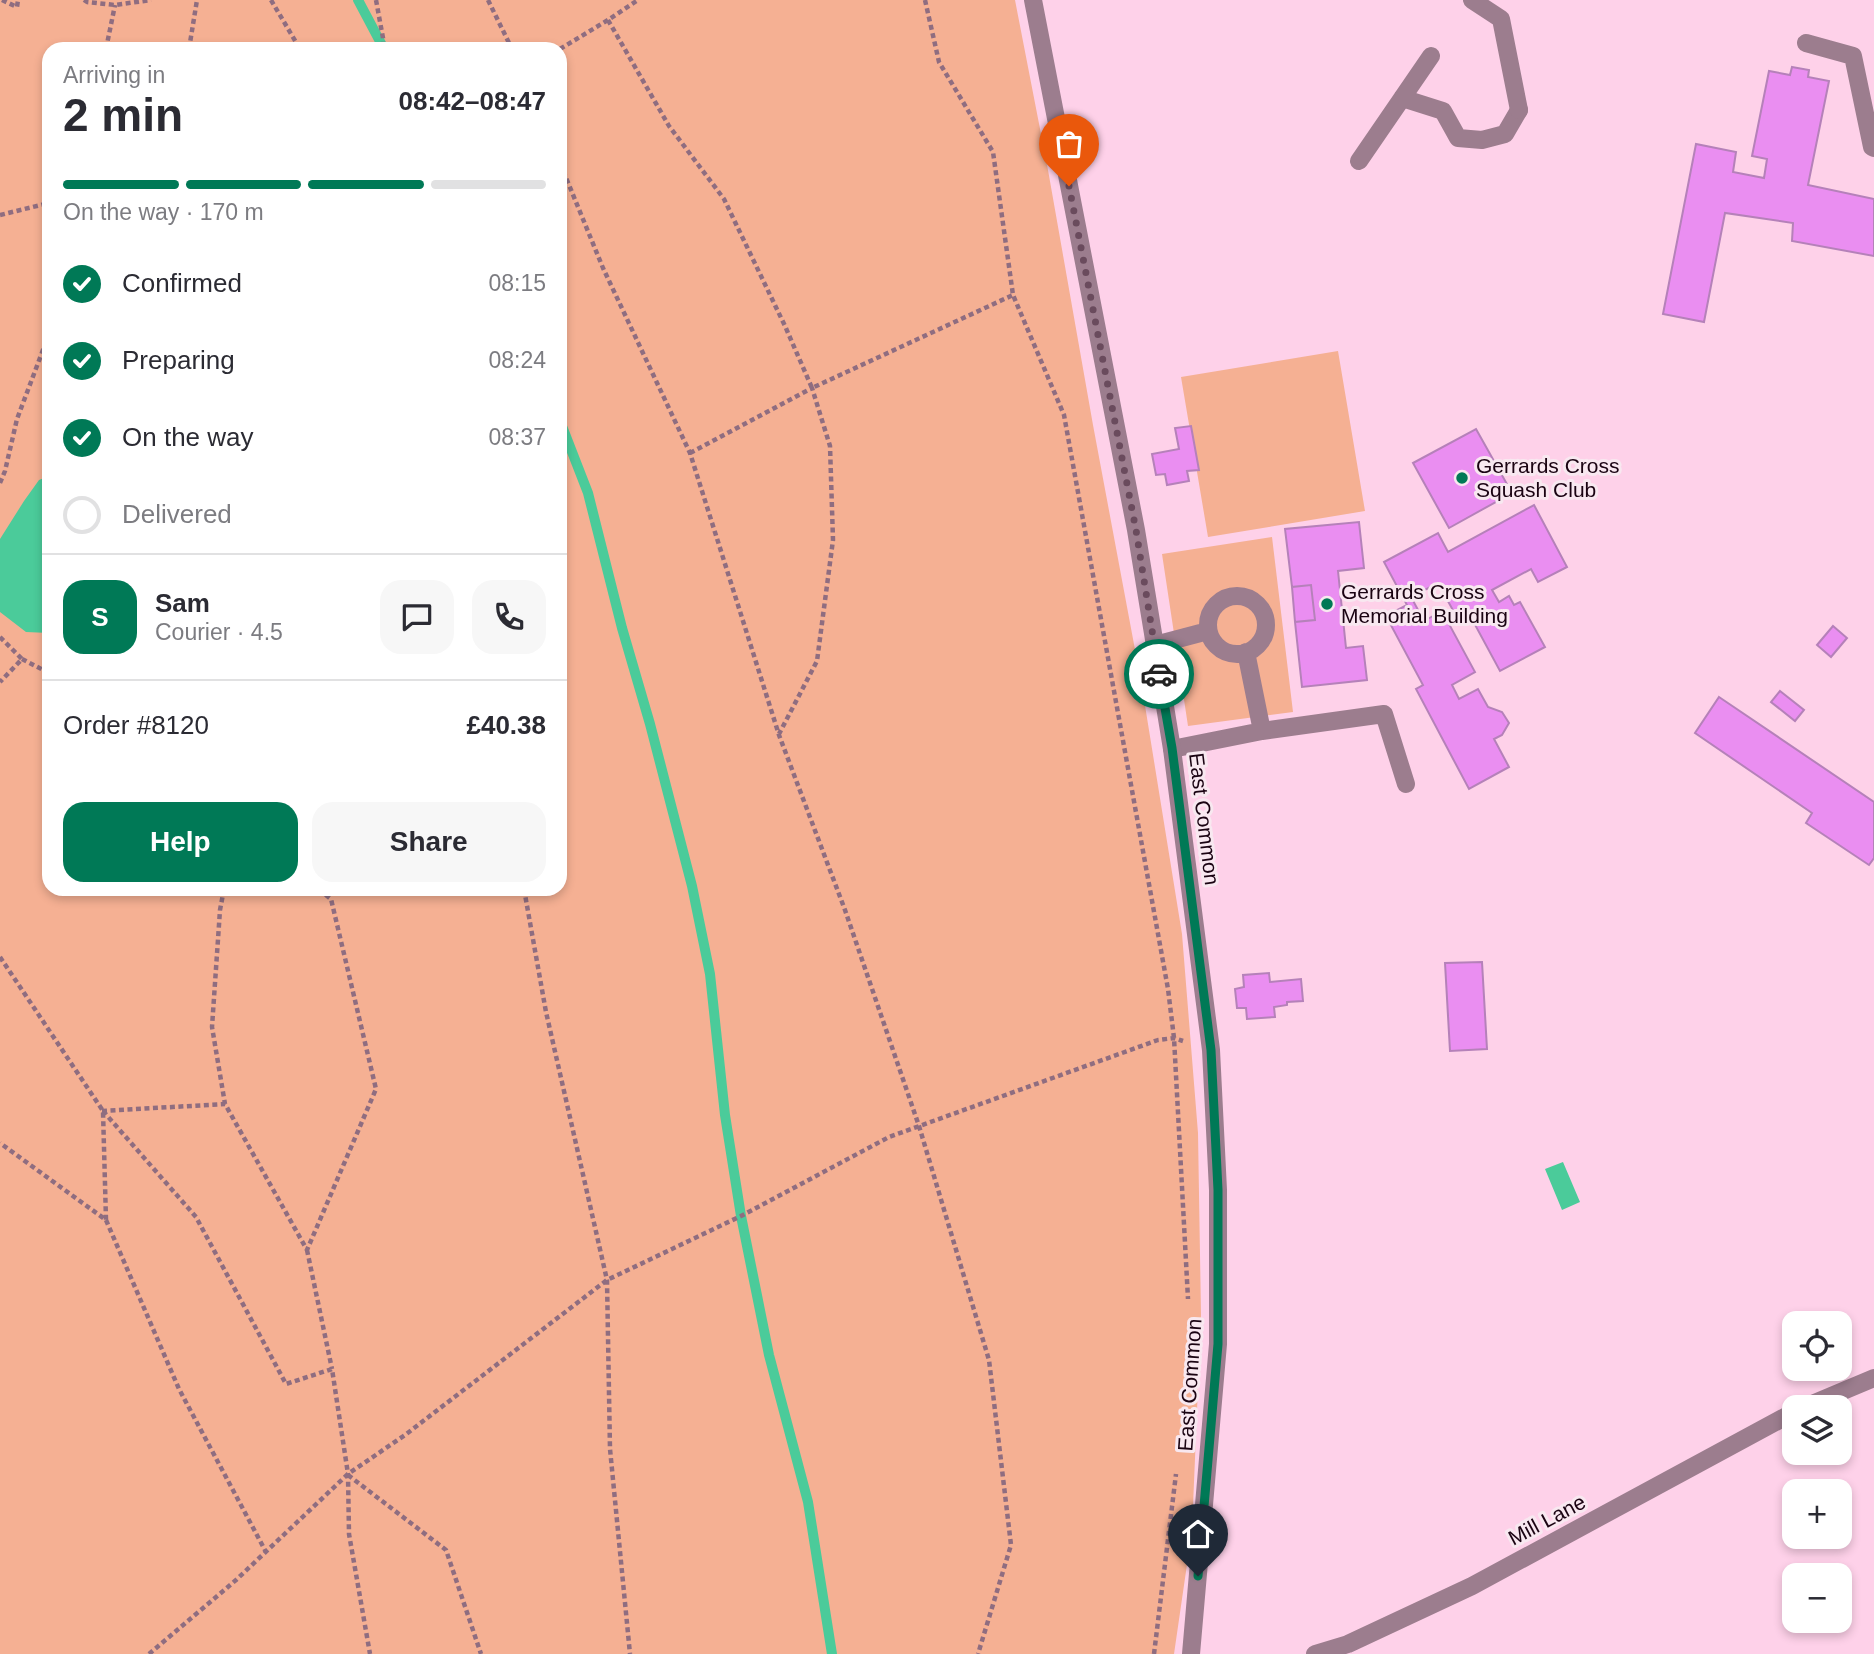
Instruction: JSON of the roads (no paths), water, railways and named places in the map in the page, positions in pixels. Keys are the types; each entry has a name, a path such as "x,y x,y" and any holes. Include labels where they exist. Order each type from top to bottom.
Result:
{"street":[{"name":"East Common","path":"1032,0 1136,530 1172,748 1211,1050 1218,1190 1218,1344 1191,1654"},
{"path":"1402,98 1443,111 1458,138 1482,140 1505,134 1519,110 1501,19 1472,0"},
{"path":"1806,43 1853,56 1874,148"},
{"path":"1359,161 1431,56"},
{"path":"1243,597 1252,601 1264,614 1265,633 1254,648 1245,652 1236,654 1218,647 1208,631 1211,612 1216,604 1224,599 1243,597"},
{"path":"1155,645 1208,631"},
{"path":"1245,652 1262,731"},
{"path":"1172,748 1262,731 1384,714 1406,784"},
{"path":"1834,1395 1874,1378"},
{"name":"Mill Lane","path":"1315,1654 1348,1644 1472,1586 1782,1418"}],"waterway":[{"path":"358,0 380,42"},
{"path":"567,439 588,493 692,886 710,974 725,1115 741,1216 769,1355 808,1502 832,1654"}],"place":[{"name":"Gerrards Cross Squash Club","path":"1462,478"},
{"name":"Gerrards Cross Memorial Building","path":"1327,604"}]}
